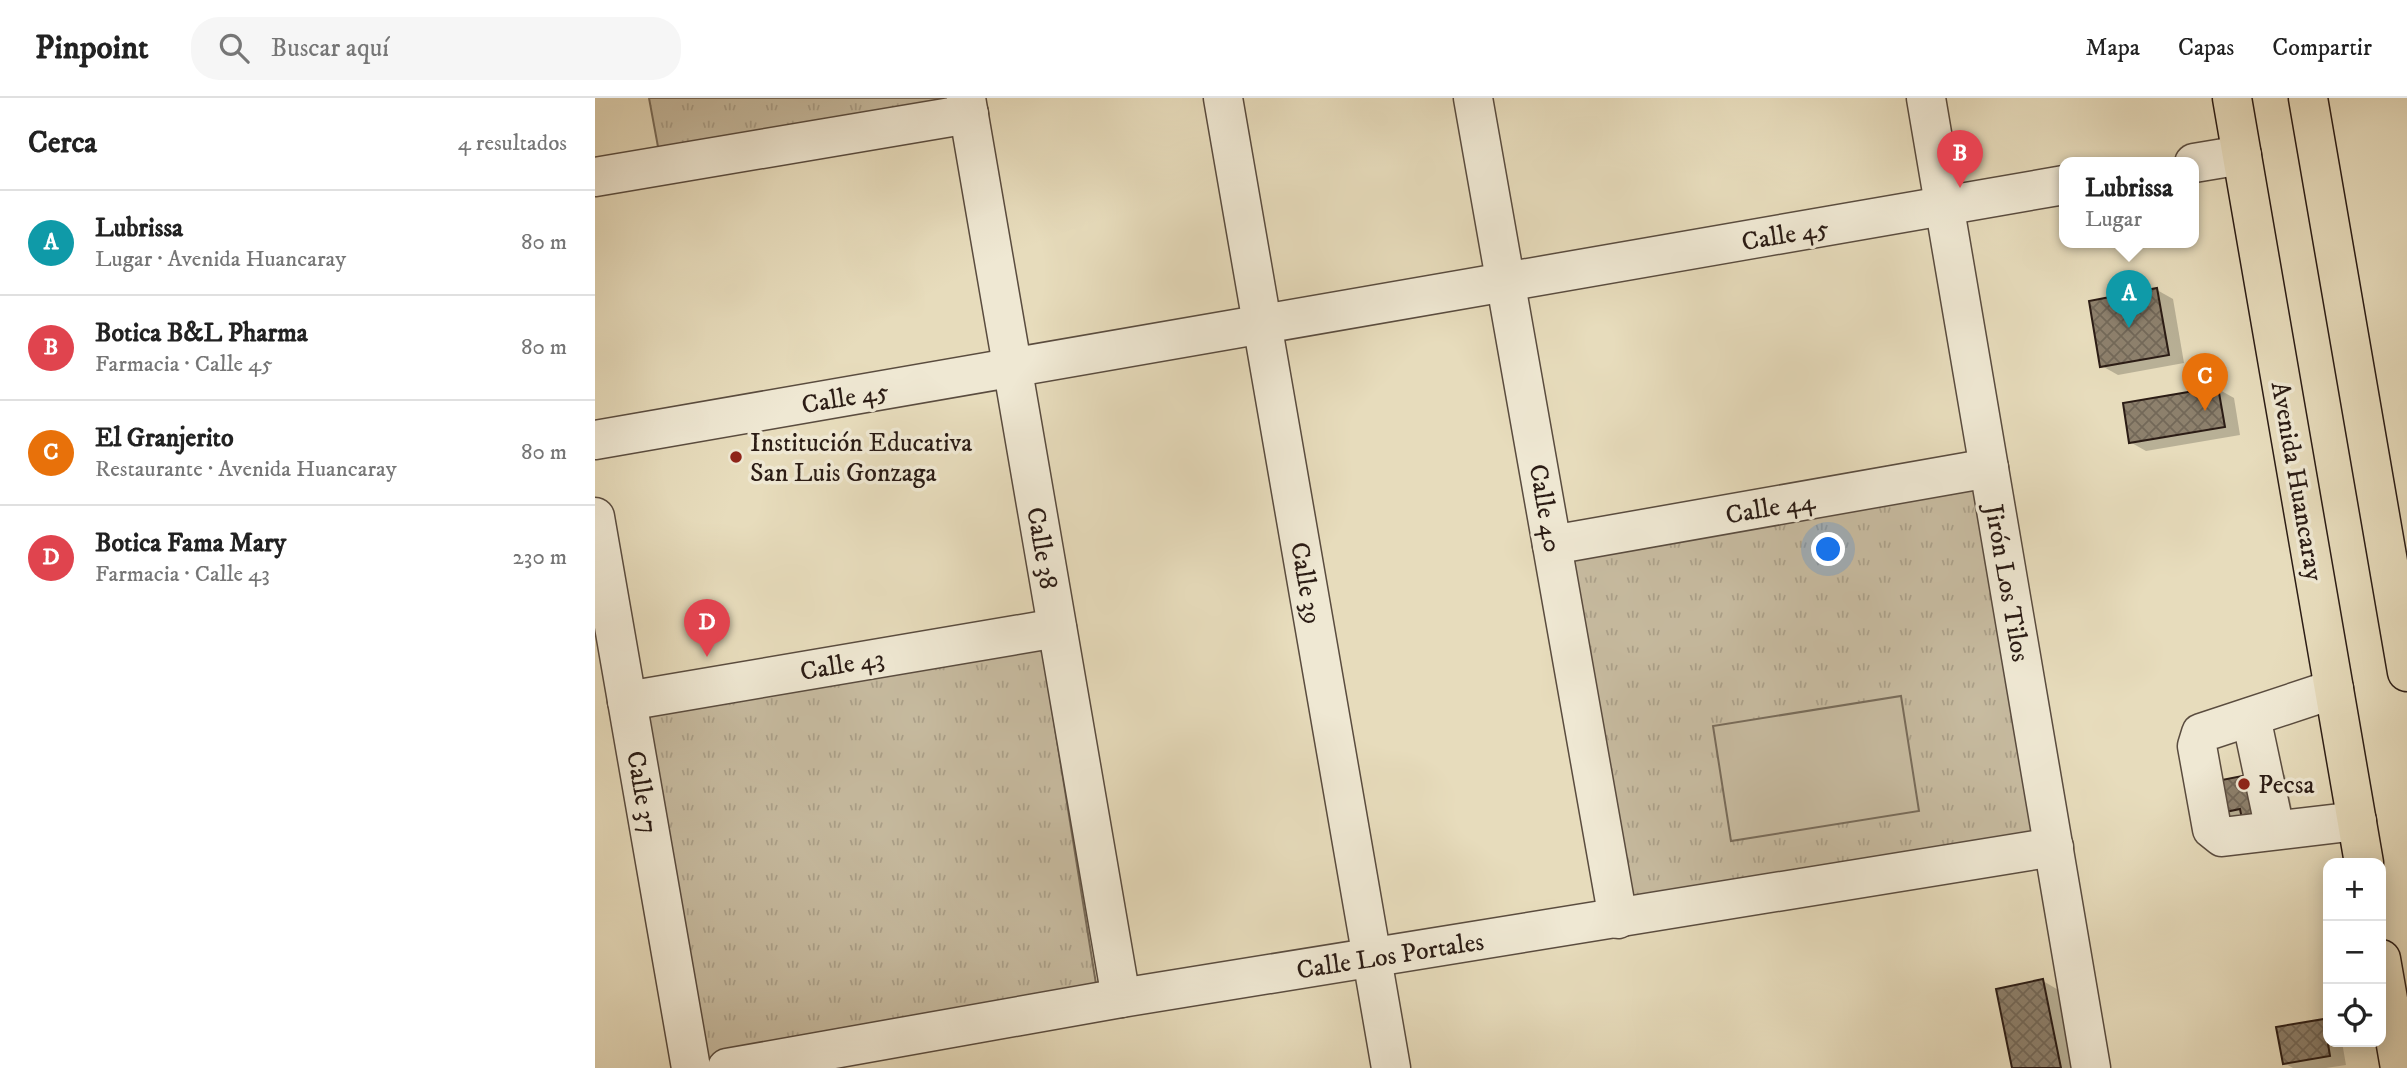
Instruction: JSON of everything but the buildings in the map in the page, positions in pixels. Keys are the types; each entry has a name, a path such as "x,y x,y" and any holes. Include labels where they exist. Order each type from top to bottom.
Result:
{"main road":[{"name":"Avenida Huancaray","path":"2232,98 2363,858"},
{"path":"2308,98 2396,541 2407,672"},
{"path":"2385,984 2400,1068"}],"street":[{"name":"Calle 39","path":"1223,98 1391,1068"},
{"name":"Calle 40","path":"1473,98 1618,919"},
{"name":"Jirón Los Tilos","path":"1926,98 2091,1068"},
{"path":"595,177 968,106"},
{"name":"Calle 38","path":"968,106 1121,998"},
{"path":"2199,162 2242,155"},
{"name":"Calle 45","path":"595,440 2059,186"},
{"name":"Calle 44","path":"1552,544 1989,468"},
{"name":"Calle 37","path":"595,517 691,1068"},
{"name":"Calle 43","path":"627,701 1057,628"},
{"path":"2334,689 2201,733 2197,746 2212,829 2222,837 2357,821"},
{"path":"2251,717 2275,830"},
{"name":"Calle Los Portales","path":"727,1068 1121,998 2053,847"}],"green space":[{"path":"649,98 952,98 661,163"},
{"path":"1978,482 2035,835 1633,900 1570,558"},
{"path":"1042,647 1097,990 700,1061 641,716"},
{"path":"1901,696 1919,811 1731,841 1713,726"}],"place":[{"name":"Botica B&L Pharma","path":"1960,188"},
{"name":"Lubrissa","path":"2129,328"},
{"name":"El Granjerito","path":"2205,411"},
{"name":"Institución Educativa San Luis Gonzaga","path":"736,457"},
{"name":"Botica Fama Mary","path":"707,657"},
{"name":"Pecsa","path":"2244,784"}]}
